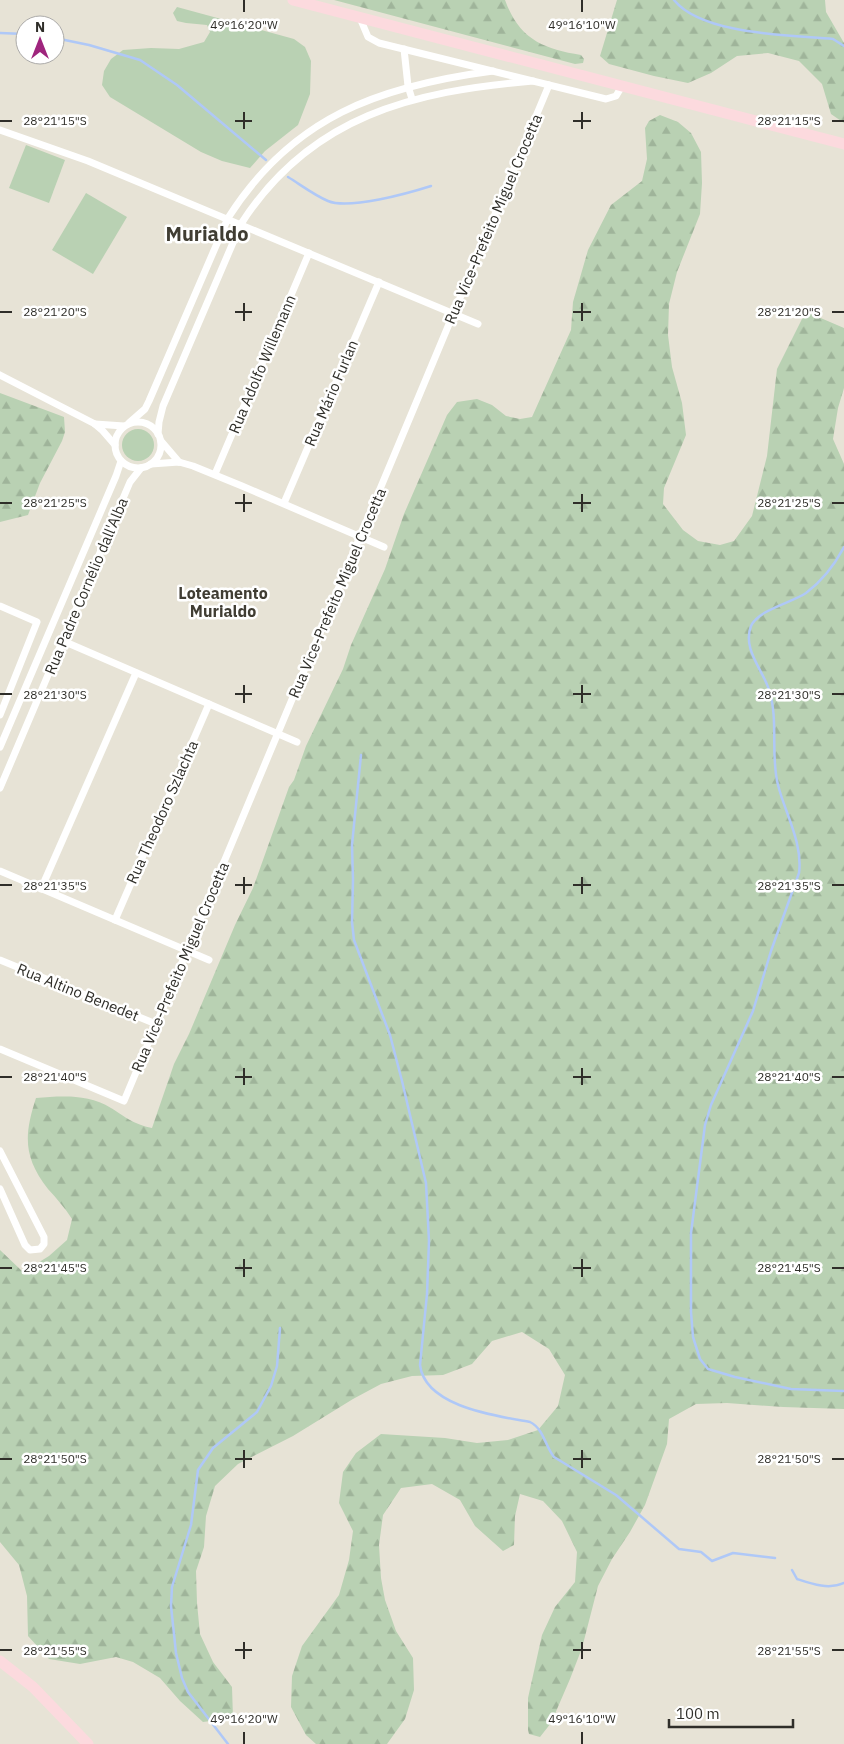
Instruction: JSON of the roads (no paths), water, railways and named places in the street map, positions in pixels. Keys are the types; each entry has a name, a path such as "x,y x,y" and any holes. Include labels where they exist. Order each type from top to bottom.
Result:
{"main road":[{"path":"293,0 844,144"},
{"path":"0,1662 33,1687 88,1744"}],"street":[{"path":"360,18 364,32 373,41 606,99 616,96 622,86"},
{"path":"404,48 408,86 412,99"},
{"path":"493,71 443,78 408,86 371,99 342,112 312,130 258,176 228,218 149,401 145,408 117,434 115,451 121,461 130,467 141,468 156,460 161,450 159,422 163,406 241,224 252,206 291,164 314,145 341,128 366,115 412,99 464,88 533,81"},
{"name":"Rua Vice-Prefeito Miguel Crocetta","path":"0,1049 124,1101 549,85"},
{"path":"0,130 88,161 478,324"},
{"name":"Rua Adolfo Willemann","path":"215,474 309,253"},
{"name":"Rua Mário Furlan","path":"284,503 379,282"},
{"path":"0,375 95,424 115,445"},
{"path":"95,424 127,425 140,422 146,423 151,426 178,462"},
{"name":"Rua Padre Cornélio dall'Alba","path":"0,747 121,461"},
{"path":"151,464 178,462 215,474 384,547"},
{"name":"Rua Padre Cornélio dall'Alba","path":"0,788 130,482 141,468"},
{"path":"0,606 37,622 0,715"},
{"path":"63,641 297,742"},
{"path":"42,889 136,673"},
{"name":"Rua Theodoro Szlachta","path":"115,920 209,704"},
{"path":"0,871 209,960"},
{"name":"Rua Altino Benedet","path":"0,960 156,1024"},
{"path":"0,1151 44,1237 44,1244 40,1249 30,1250 25,1245 0,1189"},
{"path":"0,1207 10,1211"}],"waterway":[{"path":"674,0 687,12 725,27 771,34 833,39 844,46"},
{"path":"0,33 15,34"},
{"path":"65,40 140,60 177,85 266,160"},
{"path":"288,177 323,199 338,203 379,200 431,186"},
{"path":"844,547 818,583 800,597 760,616 751,626 749,635 751,651 766,682 772,702 776,773 781,796 796,839 800,862 799,873 771,951 753,1011 711,1105 705,1125 691,1233 691,1312 693,1337 700,1359 708,1369 791,1389 844,1391"},
{"path":"361,755 352,845 352,922 354,940 390,1035 426,1183 429,1241 427,1294 420,1365 425,1379 435,1391 448,1400 464,1407 530,1422 535,1425 554,1457 616,1495 679,1549 701,1552 712,1561 733,1553 775,1558"},
{"path":"228,1744 188,1692 182,1678 176,1653 171,1606 172,1587 191,1525 198,1470 213,1448 257,1412 271,1386 277,1366 280,1328"},
{"path":"792,1570 797,1579 815,1584 832,1586 844,1583"}],"district":[{"name":"Murialdo","path":"207,233"},
{"name":"Loteamento Murialdo","path":"223,602"}]}
